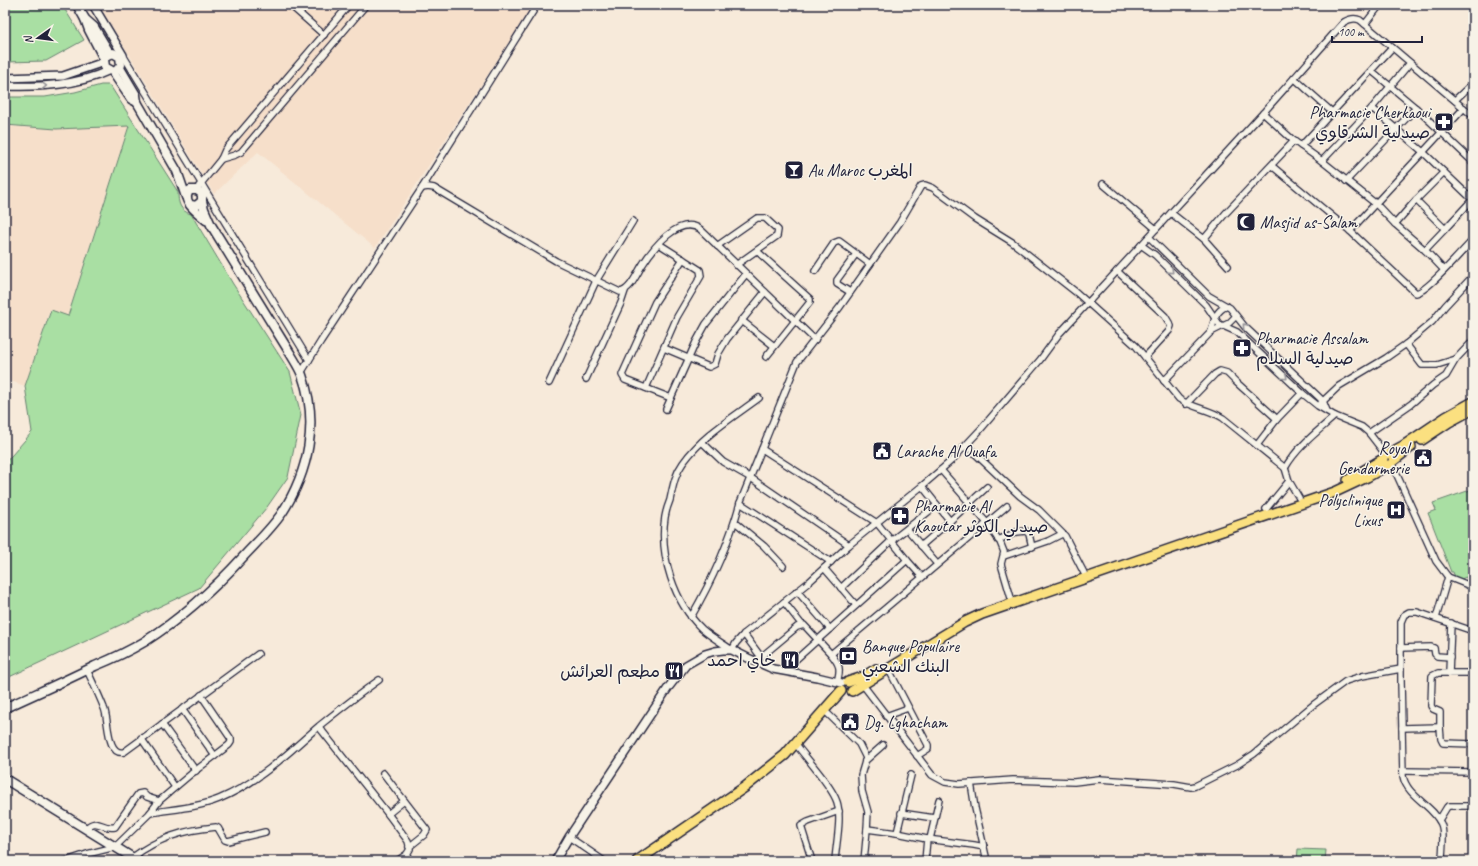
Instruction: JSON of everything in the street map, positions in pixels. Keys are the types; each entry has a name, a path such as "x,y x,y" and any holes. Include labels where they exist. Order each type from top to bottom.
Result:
{"highway":[{"path":"842,685 846,694 852,691 965,622 982,614 1335,492 1367,477 1403,446 1446,417 1473,402"},
{"path":"637,861 745,788 785,755 825,711 842,685 868,674 962,618 1011,598 1343,482 1407,450 1449,422 1473,409"}],"main road":[{"path":"5,708 142,643 175,621 194,606 265,535 281,514 299,482 307,459 309,441 309,407 301,373 211,225 204,209 202,194 198,187 188,184 177,171 137,102 136,95 114,70 105,67 106,58 94,27 85,19 77,5"},
{"path":"106,58 116,54 122,56 121,62 114,70"},
{"path":"177,171 187,202 211,225"},
{"path":"186,197 188,192 198,187"},
{"path":"191,205 196,206 202,201"},
{"path":"5,712 24,700"},
{"path":"5,779 136,859"}],"street":[{"path":"93,5 198,187 309,360"},
{"path":"290,5 324,35"},
{"path":"198,187 221,159 225,150 349,5"},
{"path":"221,159 241,152 366,5"},
{"path":"301,373 422,188 537,5"},
{"path":"1365,24 1380,5"},
{"path":"732,650 744,634 797,591 849,545 941,470 967,446 1040,360 1059,334 1263,113 1344,22 1349,19 1357,18 1473,116"},
{"path":"1301,146 1392,48"},
{"path":"5,78 63,76 106,58"},
{"path":"1322,161 1372,108 1389,86 1410,63"},
{"path":"5,86 57,86 87,80 114,70"},
{"path":"1372,71 1416,108 1473,162"},
{"path":"1294,78 1333,113"},
{"path":"1454,100 1473,83"},
{"path":"1372,108 1423,152 1473,200 1425,250"},
{"path":"1346,181 1416,108"},
{"path":"1350,231 1464,108"},
{"path":"1263,113 1294,141 1376,204 1444,270"},
{"path":"1204,239 1225,214 1294,141"},
{"path":"1272,166 1350,231 1416,294 1420,293 1473,240"},
{"path":"1395,224 1444,172"},
{"path":"1104,184 1156,229"},
{"path":"691,617 718,565 735,522 740,503 795,367 900,222 921,186 925,185 933,188 976,219 1012,242 1077,293 1136,346 1179,399 1186,404 1215,413 1285,468 1289,481 1299,498"},
{"path":"422,188 434,188 549,257 618,291 625,291"},
{"path":"1416,200 1445,229"},
{"path":"1171,212 1204,239 1228,266"},
{"path":"717,246 754,220 762,218 768,220 777,229 779,233 777,236 736,265"},
{"path":"549,383 596,281 633,221"},
{"path":"586,379 621,303 625,291 648,257 659,244 678,228 688,225 694,226 700,230 815,340"},
{"path":"1149,237 1209,296 1227,306 1245,327 1323,401 1327,412"},
{"path":"814,271 834,243 839,241 870,264"},
{"path":"646,388 677,317 701,276 700,270 659,244"},
{"path":"1141,245 1155,255 1206,304 1219,324 1237,332 1302,393 1327,412 1358,424 1369,433 1388,460 1436,561 1448,577 1473,587"},
{"path":"757,250 810,299 810,302 766,357"},
{"path":"850,292 837,284 836,280 856,254"},
{"path":"671,398 624,379 622,373 655,302 683,259"},
{"path":"1117,271 1165,316 1171,326 1169,331 1145,357"},
{"path":"666,409 706,324 746,274"},
{"path":"1318,406 1339,386 1386,358 1406,344 1432,322 1473,276"},
{"path":"664,348 709,367 714,365 727,339 765,292"},
{"path":"1164,381 1210,332 1217,313 1227,306"},
{"path":"1210,332 1224,326 1236,316"},
{"path":"742,320 774,346"},
{"path":"1369,433 1411,404 1446,376 1456,359 1473,341"},
{"path":"1406,344 1422,365 1437,365 1456,359"},
{"path":"1186,404 1210,379 1222,371 1227,373 1277,419"},
{"path":"1256,444 1302,393"},
{"path":"759,398 731,417 695,448 677,473 665,517 664,534 668,570 672,582 691,617 711,636 732,650 755,662 783,671 817,676 842,685 839,666 831,654 806,626 802,625 784,602"},
{"path":"1285,468 1300,448 1335,416"},
{"path":"702,442 723,462 750,478 815,524 849,545"},
{"path":"967,446 1020,496 1038,510 1062,534 1084,572"},
{"path":"762,449 876,523 922,577"},
{"path":"941,470 987,523 998,540 1004,552 1001,564 1011,598"},
{"path":"1266,509 1289,481"},
{"path":"922,486 950,521"},
{"path":"921,546 987,487"},
{"path":"740,503 831,562"},
{"path":"841,588 891,541 937,505"},
{"path":"831,654 1007,506"},
{"path":"735,522 764,546 783,566"},
{"path":"907,529 937,564"},
{"path":"998,540 1018,532 1026,531 1029,534 1032,547"},
{"path":"1004,556 1032,547 1062,534"},
{"path":"783,671 908,560"},
{"path":"824,568 856,605"},
{"path":"1436,618 1448,577"},
{"path":"797,591 830,629"},
{"path":"1442,861 1441,823 1407,787 1403,772 1401,622 1404,615 1409,612 1417,612 1473,631"},
{"path":"1449,673 1451,623"},
{"path":"755,662 802,625"},
{"path":"744,634 761,657"},
{"path":"1401,648 1431,647 1434,648 1437,656 1450,657"},
{"path":"555,861 569,837 684,667 693,661 715,651 732,650"},
{"path":"87,670 105,709 111,743 117,752 124,752 258,654"},
{"path":"888,668 928,745 928,749 917,756"},
{"path":"863,685 932,775 945,782 959,784 1013,780 1074,782 1099,779 1174,784 1191,787 1237,765 1254,754 1308,709 1346,681 1362,676 1401,669"},
{"path":"1473,673 1436,673 1431,678 1431,706 1432,709 1440,712 1442,742 1473,744"},
{"path":"150,813 200,805 217,800 232,793 256,779 351,700 379,680"},
{"path":"66,861 116,847 150,813 159,801 229,745 231,739 201,695"},
{"path":"886,716 908,708"},
{"path":"182,709 215,756"},
{"path":"825,711 859,744 865,755 861,775 862,791 868,812 864,861"},
{"path":"162,724 196,770"},
{"path":"319,727 388,814 408,841 410,847"},
{"path":"1402,728 1440,727"},
{"path":"142,738 175,787"},
{"path":"795,743 832,791 837,801 839,811 835,861"},
{"path":"865,761 882,745"},
{"path":"1403,772 1473,772"},
{"path":"383,773 427,830 424,835 410,847 407,854 397,861"},
{"path":"897,833 911,775"},
{"path":"971,783 987,861"},
{"path":"85,829 90,824 94,823 110,828 115,827 138,794 143,793 159,801"},
{"path":"925,861 938,800"},
{"path":"388,814 404,801"},
{"path":"1439,820 1449,806 1473,806"},
{"path":"812,861 801,826 839,811"},
{"path":"901,813 934,818"},
{"path":"136,859 146,848 170,836 187,830 216,827 225,840 228,841 265,832"},
{"path":"867,829 984,847"},
{"path":"569,837 604,861"}],"shaded area":[{"path":"99,5 533,5 375,248 258,152 214,194"},
{"path":"129,125 67,317 50,310 25,386 5,379 5,126 56,129"}],"green space":[{"path":"5,5 62,5 84,40 46,61 5,62"},
{"path":"101,85 108,85 111,87 178,192 180,206 184,211 191,214 233,284 290,372 301,415 288,477 267,507 199,588 5,679 5,463 32,432 25,386 51,310 68,316 129,126 56,129 5,125 5,97 45,97 75,92"},
{"path":"1473,489 1473,579 1467,580 1466,577 1461,579 1455,577 1453,572 1451,572 1428,513 1436,510 1433,503"},
{"path":"1298,849 1326,850 1325,861 1297,861"}],"place":[{"name":"Pharmacie Cherkaoui صيدلية الشرقاوي","path":"1444,122"},
{"name":"Au Maroc المغرب","path":"794,170"},
{"name":"Masjid as-Salam","path":"1246,222"},
{"name":"Pharmacie Assalam صيدلية السلام","path":"1242,348"},
{"name":"Larache Al Ouafa","path":"882,451"},
{"name":"Royal Gendarmerie","path":"1423,458"},
{"name":"Polyclinique Lixus","path":"1396,510"},
{"name":"Pharmacie Al Kaoutar صيدلي الكوثر","path":"900,516"},
{"name":"Banque Populaire البنك الشعبي","path":"848,656"},
{"name":"خاي احمد","path":"790,660"},
{"name":"مطعم العرائش","path":"674,671"},
{"name":"Dg. Lghacham","path":"850,722"}]}
